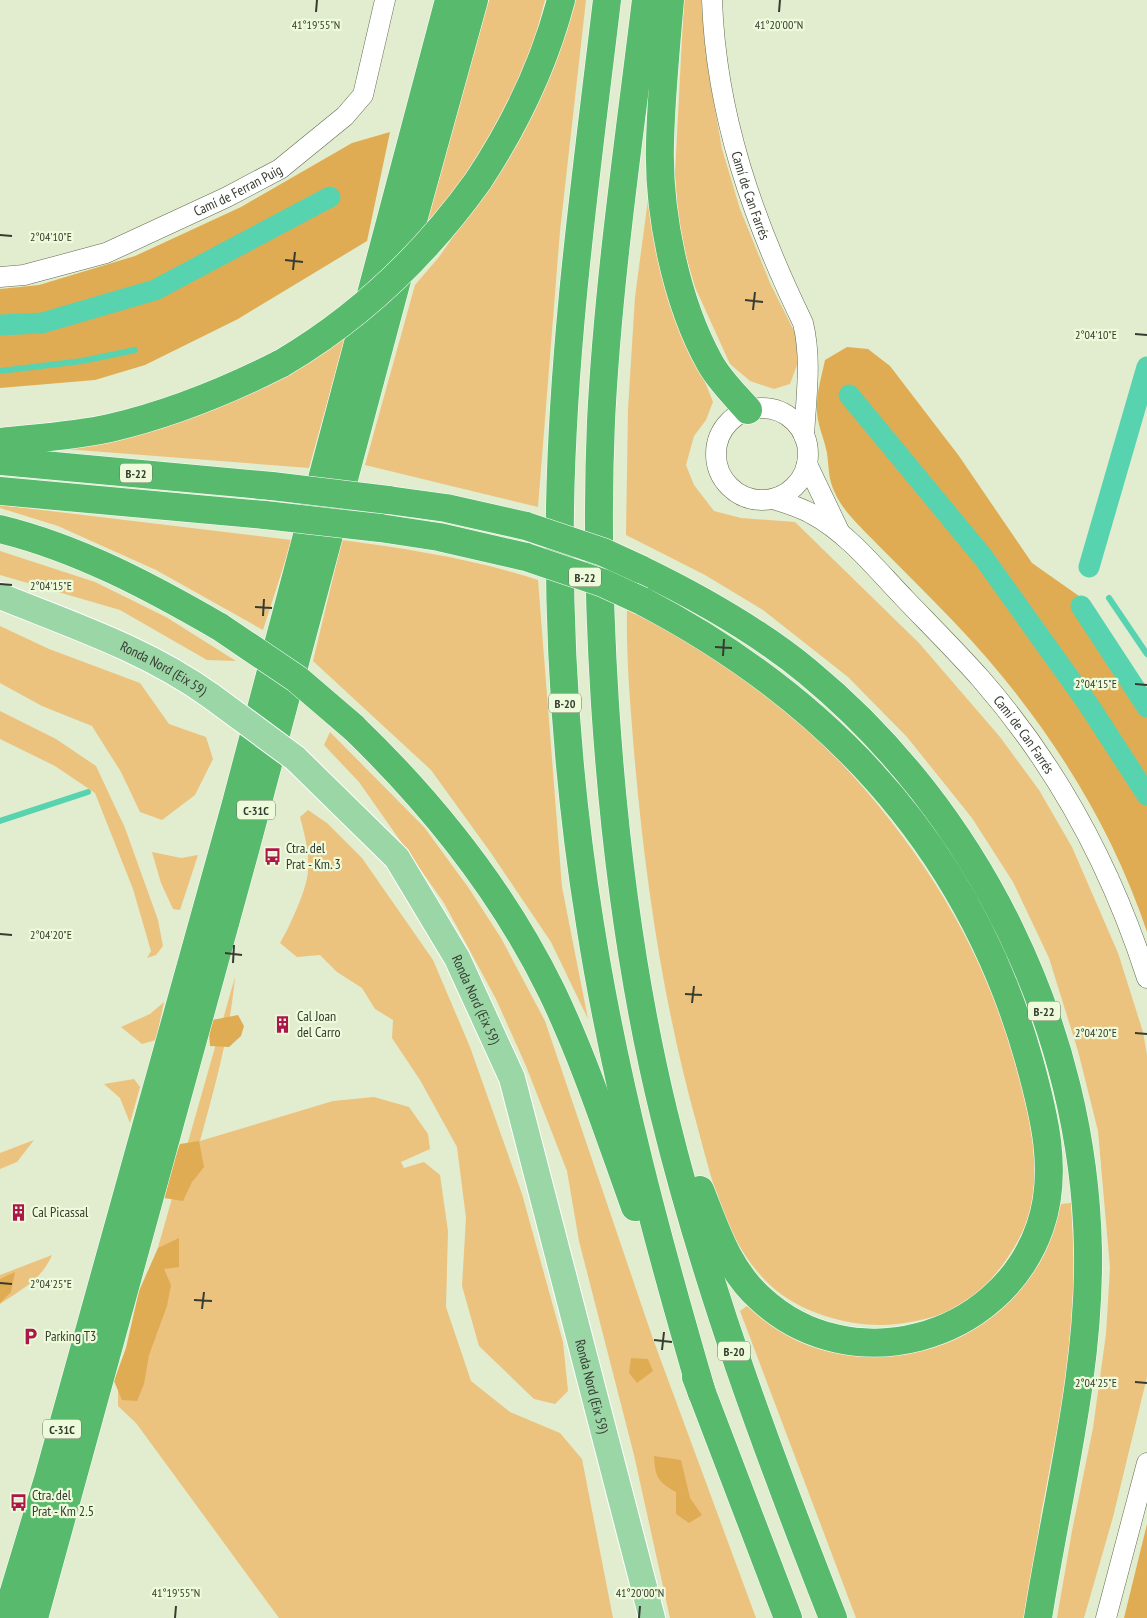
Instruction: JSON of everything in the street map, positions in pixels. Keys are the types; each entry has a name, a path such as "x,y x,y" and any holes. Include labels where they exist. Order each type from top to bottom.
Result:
{"highway":[{"name":"C-31C","path":"6,1618 48,1479 232,816 449,0"},
{"name":"C-31C","path":"34,1618 244,854 409,234 474,0"},
{"path":"0,442 69,435 148,418 214,395 282,363 345,321 386,286 439,232 478,181 514,122 533,81 561,0"},
{"name":"B-20","path":"607,0 582,213 564,416 560,516 561,614 566,715 580,860 608,1024 652,1216 702,1393 788,1618"},
{"name":"B-20","path":"646,0 613,286 601,420 600,627 611,791 633,966 656,1077 705,1263 738,1362 833,1618"},
{"path":"670,0 660,144 667,229 686,307 701,345 719,376 748,410"},
{"name":"B-22","path":"0,461 272,486 388,500 446,508 526,526 603,552 722,611 766,640 837,698 882,741 944,818 972,859 1021,951 1041,1000 1070,1097 1086,1202 1088,1253 1086,1303 1076,1405 1038,1618"},
{"name":"B-22","path":"0,490 380,528 448,539 526,557 603,583 642,602 722,647 786,692 847,748 898,805 945,870 984,940 1018,1025 1036,1085 1047,1138 1049,1178 1044,1212 1033,1244 1023,1263 1001,1291 968,1318 942,1331 912,1340 875,1343 837,1339 807,1329 790,1321 761,1300 730,1262 656,1077"},
{"path":"0,529 66,550 120,574 172,598 220,627 297,680 353,727 391,763 434,812 470,858 505,910 551,991 592,1087 702,1393"}],"main road":[{"name":"Ronda Nord (Eix 59)","path":"0,596 115,641 184,677 295,758 398,858 457,958 512,1078 652,1618"}],"street":[{"name":"Camí de Ferran Puig","path":"0,277 24,275 106,253 227,197 280,169 344,116 363,95 385,0"},
{"name":"Camí de Can Farrés","path":"712,0 718,61 737,161 760,226 803,323 809,358 804,436"},
{"name":"Camí de Can Farrés","path":"777,411 798,400 806,384"},
{"path":"762,408 777,411 791,418 804,436 807,447 807,464 840,532 811,513 773,499 750,499 735,492 724,481 717,467 716,451 723,429 734,417 748,410 762,408"},
{"path":"773,499 788,492 797,484 807,464"},
{"name":"Camí de Can Farrés","path":"840,532 970,667 1032,744 1081,822 1104,866 1130,929 1147,978"},
{"path":"1106,1618 1147,1463"}],"shaded area":[{"path":"489,0 545,0 530,52 498,121 458,185 426,223"},
{"path":"572,0 586,0 560,231 538,507 365,465 415,285 439,257 510,155"},
{"path":"684,0 701,0 708,70 722,149 740,209 770,283 796,335 798,362 790,384 774,389 750,381 730,364 695,287 679,232 675,173"},
{"path":"390,132 367,241 238,319 145,365 95,380 0,388 0,289 39,285 135,256 241,207 352,143"},
{"path":"649,192 667,286 713,402 706,420 694,436 686,465 694,485 714,511 741,518 795,522 919,643 1000,737 1039,790 1072,847 1118,953 1143,1032 1147,1055 1147,1377 1113,1517 1084,1618 1057,1618 1093,1428 1106,1334 1110,1268 1098,1131 1078,1051 1049,958 1013,882 972,818 907,737 848,677 763,610 705,575 626,535 628,409 635,297"},
{"path":"345,338 309,468 65,449 124,439 193,411"},
{"path":"847,347 868,349 890,366 959,456 1032,563 1079,596 1077,611 1147,716 1147,932 1113,847 1068,767 1042,729 986,657 854,520 843,507 835,493 818,420 817,398 825,360"},
{"path":"0,505 292,540 263,630 156,570 58,526 0,508"},
{"path":"342,540 441,556 489,566 538,580 562,887 588,1019 551,942 491,853 431,770 313,661"},
{"path":"0,551 95,582 166,617 236,661 207,660 120,610 0,575"},
{"path":"627,610 717,657 745,675 801,722 832,753 894,825 922,863 969,943 1005,1030 1019,1076 1028,1113 1035,1170 1031,1208 1020,1237 992,1278 959,1308 932,1317 897,1324 862,1324 826,1316 792,1302 778,1292 751,1263 729,1227 714,1187 685,1081 658,946 639,809 628,668"},
{"path":"0,626 49,649 140,683 169,724 206,737 213,759 195,795 162,820 140,812 121,772 92,726 42,706 0,683"},
{"path":"0,711 56,739 96,766 125,828 158,920 163,946 156,955 147,958 151,951 133,889 95,793 55,766 0,739"},
{"path":"330,732 424,827 468,887 501,938 545,1021 653,1339 756,1618 670,1618 634,1455 579,1241 567,1171 526,1066 496,999 444,903 359,782 324,745"},
{"path":"308,810 327,823 362,858 433,960 470,1047 522,1194 563,1342 568,1391 555,1404 534,1399 479,1346 462,1286 466,1218 457,1147 420,1080 392,1038 393,1020 375,1009 362,988 337,972 320,955 297,957 280,943 296,911 307,878 308,855 300,817"},
{"path":"152,852 181,858 198,855 180,910 173,909 161,883"},
{"path":"235,977 226,1039 200,1141 333,1101 374,1097 409,1107 428,1134 430,1149 401,1162 404,1168 424,1162 440,1175 448,1231 446,1307 471,1381 510,1412 560,1433 582,1459 613,1618 279,1618 136,1423 118,1406 118,1388"},
{"path":"164,1002 156,1040 142,1044 121,1027 150,1014"},
{"path":"238,1015 244,1026 241,1036 229,1047 210,1046 209,1032 212,1020"},
{"path":"134,1079 140,1087 130,1123 120,1098 104,1084"},
{"path":"34,1140 17,1162 0,1169 0,1153"},
{"path":"199,1141 204,1167 192,1182 183,1201 164,1198 170,1169 180,1144"},
{"path":"1071,1203 1074,1262 1072,1327 1062,1404 1041,1514 1026,1618 856,1618 740,1311 747,1306 768,1323 790,1337 814,1347 839,1354 892,1355 919,1350 944,1342 968,1332 990,1318 1014,1296 1039,1263 1050,1239 1061,1204"},
{"path":"179,1238 179,1267 164,1269 171,1285 167,1306 149,1355 144,1384 137,1401 122,1400 114,1381 126,1348 139,1291 158,1248"},
{"path":"52,1255 43,1271 37,1277 0,1304 0,1275"},
{"path":"15,1272 11,1292 0,1303 0,1279"},
{"path":"631,1358 648,1359 653,1371 637,1383 629,1373"},
{"path":"654,1456 681,1460 690,1498 702,1515 689,1523 676,1514 676,1492 661,1482 655,1469"},
{"path":"1147,1524 1147,1618 1124,1618"}],"waterway":[{"path":"0,325 42,323 155,290 330,197"},
{"path":"0,371 82,361 135,350"},
{"path":"1089,567 1147,367"},
{"path":"849,395 983,557 1088,704 1147,795"},
{"path":"1109,598 1147,654"},
{"path":"1081,606 1147,707"},
{"path":"0,821 88,792"}],"place":[{"name":"Ctra. del Prat - Km. 3","path":"272,856"},
{"name":"Cal Joan del Carro","path":"283,1024"},
{"name":"Cal Picassal","path":"18,1212"},
{"name":"Parking T3","path":"31,1336"},
{"name":"Ctra. del Prat - Km 2.5","path":"18,1503"}]}
